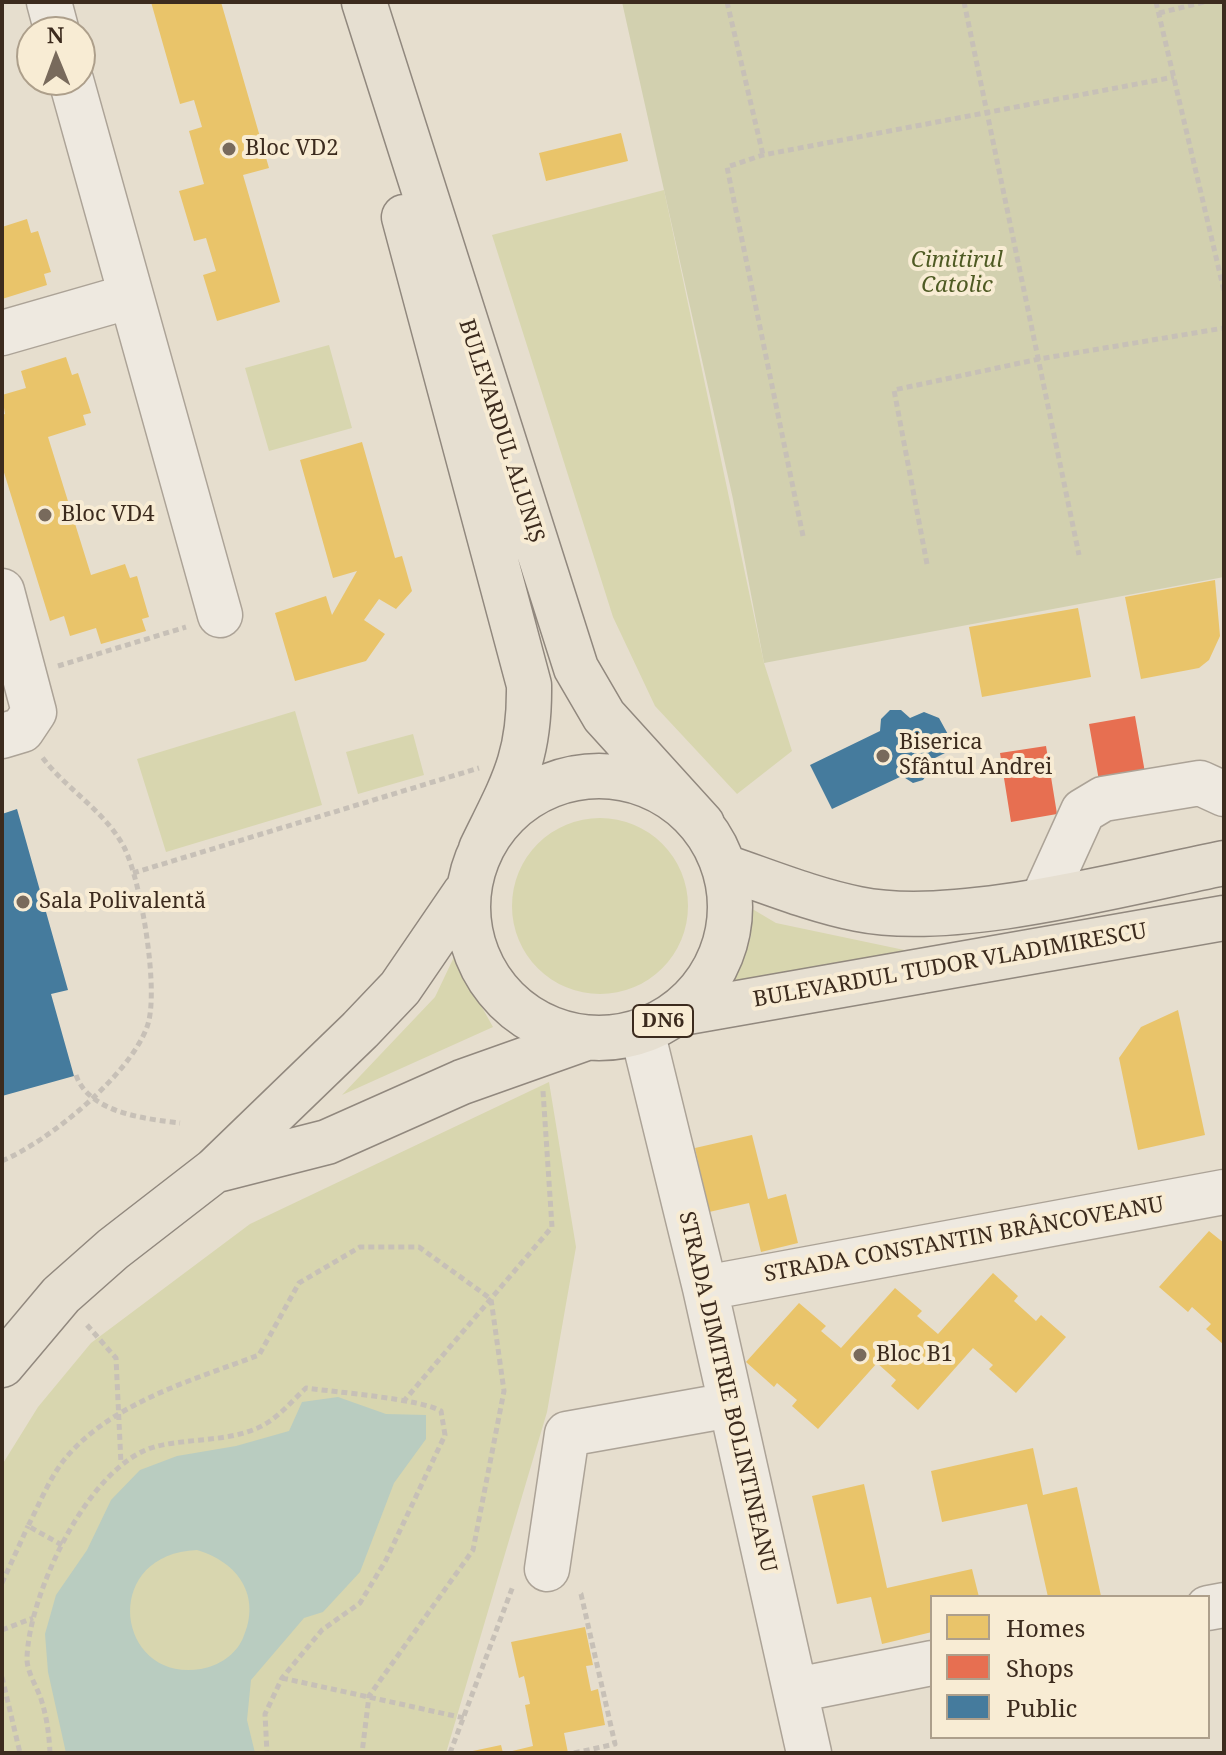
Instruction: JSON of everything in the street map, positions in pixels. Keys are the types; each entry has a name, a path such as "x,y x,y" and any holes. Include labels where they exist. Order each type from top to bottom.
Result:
{"main road":[{"name":"BULEVARDUL ALUNIȘ","path":"347,2 529,685 530,724 523,762 481,849"},
{"name":"BULEVARDUL ALUNIȘ","path":"364,2 576,668 604,716 702,824"},
{"name":"DN6","path":"2,1365 61,1295 113,1249 215,1170 400,988 465,893 481,849 495,826 535,792 584,776 611,776 661,790 702,824 725,867 731,913 721,959 709,980 659,1022 586,1038 540,1054 393,1110 327,1142 215,1170"},
{"path":"725,867 860,910 916,913 1043,899 1224,863"},
{"name":"DN6","path":"465,893 470,934 493,984 511,1005 533,1021 558,1032 586,1038"},
{"name":"BULEVARDUL TUDOR VLADIMIRESCU","path":"659,1022 1224,918"}],"street":[{"path":"75,96 220,615"},
{"path":"2,333 131,296"},
{"path":"2,591 27,675 34,712 12,733"},
{"path":"1043,899 1083,811 1103,799 1200,783 1224,794"},
{"name":"STRADA DIMITRIE BOLINTINEANU","path":"659,1022 705,1288 809,1753"},
{"name":"STRADA CONSTANTIN BRÂNCOVEANU","path":"705,1288 1224,1192"},
{"path":"547,1569 567,1434 730,1405"},
{"path":"796,1690 930,1663"}],"path":[{"path":"727,2 763,155"},
{"path":"964,2 1079,555"},
{"path":"1156,2 1224,291"},
{"path":"1159,13 1204,2"},
{"path":"803,536 727,167 763,155 1174,77"},
{"path":"927,564 894,390 1039,359 1224,328"},
{"path":"27,675 220,615"},
{"path":"2,1161 44,1140 92,1098 146,1030 151,1011 145,920 124,848 100,813 12,733"},
{"path":"133,873 483,766"},
{"path":"403,1403 552,1227 540,1054"},
{"path":"76,1075 92,1098 144,1120 180,1123"},
{"path":"2,1583 28,1526 64,1460 121,1415 198,1378 259,1355 299,1283 360,1247 419,1247 491,1299 504,1391 473,1550 369,1696 362,1753"},
{"path":"61,1295 116,1358 121,1464"},
{"path":"50,1753 49,1728 27,1662 34,1618 46,1571 82,1510 121,1464 154,1446 247,1431 269,1422 306,1388 403,1403 428,1403 441,1411 445,1435 386,1560 360,1603 322,1630 282,1678 265,1714 267,1753"},
{"path":"28,1526 62,1545"},
{"path":"450,1753 518,1571 547,1569 581,1594 615,1744 574,1753"},
{"path":"2,1630 34,1618"},
{"path":"2,1677 20,1753"},
{"path":"282,1678 464,1718"}],"shaded area":[{"path":"664,190 764,663 792,751 737,794 655,706 613,617 492,235"},
{"path":"329,345 352,428 269,451 245,368"},
{"path":"295,711 322,805 166,852 137,759"},
{"path":"413,734 424,775 358,794 346,752"},
{"path":"600,818 634,825 662,844 681,872 688,906 681,940 662,968 634,987 600,994 566,987 538,968 519,940 512,906 519,872 538,844 566,825"},
{"path":"749,907 776,923 909,951 733,983 751,936"},
{"path":"454,957 493,1027 342,1095 435,997"},
{"path":"549,1082 576,1247 547,1412 446,1753 2,1753 2,1465 38,1407 91,1343 250,1224"},
{"path":"338,1397 386,1414 426,1415 426,1439 394,1483 360,1572 323,1612 304,1618 251,1680 247,1720 255,1753 66,1753 48,1672 45,1634 56,1595 87,1550 111,1500 140,1470 177,1456 236,1446 289,1431 302,1402","holes":["197,1550 235,1572 248,1595 250,1608 243,1638 226,1659 214,1665 201,1669 172,1668 151,1657 137,1639 130,1616 133,1593 144,1572 166,1557"]}],"green space":[{"name":"Cimitirul Catolic","path":"622,2 1224,2 1224,577 764,663 733,499"}],"building: Homes":[{"name":"Bloc VD2","path":"151,2 221,2 269,168 243,175 280,302 217,321 203,275 216,271 206,238 194,241 179,191 204,184 189,131 202,127 194,100 180,104"},
{"path":"621,133 628,161 546,181 539,153"},
{"path":"27,219 31,233 38,231 51,272 44,274 47,285 2,299 2,227"},
{"name":"Bloc VD4","path":"66,357 72,375 78,373 91,413 83,415 86,425 48,437 91,575 125,564 130,578 137,576 149,617 142,619 146,631 101,644 96,628 70,636 64,616 50,621 2,466 2,415 5,414 2,395 26,388 21,371"},
{"path":"362,442 395,558 402,556 412,591 396,609 379,599 364,620 385,634 366,661 295,681 275,613 326,596 332,615 357,571 333,578 300,460"},
{"path":"1215,580 1220,636 1209,660 1199,668 1141,679 1125,597"},
{"path":"1078,608 1091,677 982,697 969,627"},
{"path":"1178,1010 1205,1135 1138,1150 1119,1058 1141,1027"},
{"path":"752,1135 768,1199 786,1194 798,1243 761,1252 749,1203 709,1212 695,1148"},
{"path":"1209,1231 1224,1243 1224,1345 1206,1329 1211,1324 1192,1307 1188,1312 1159,1287"},
{"name":"Bloc B1","path":"993,1273 1018,1296 1014,1301 1036,1321 1041,1315 1066,1337 1016,1393 989,1369 993,1365 973,1348 918,1410 891,1386 896,1380 877,1363 818,1429 792,1406 797,1400 777,1383 774,1387 746,1362 799,1303 826,1326 821,1331 841,1348 895,1288 922,1311 917,1316 938,1334"},
{"path":"1033,1448 1043,1495 1077,1487 1101,1595 1048,1595 1027,1504 942,1522 931,1471"},
{"path":"864,1484 887,1588 972,1569 978,1595 930,1595 930,1632 882,1644 871,1597 837,1604 812,1496"},
{"path":"585,1627 593,1665 586,1666 591,1691 598,1689 605,1725 564,1733 568,1753 504,1753 533,1746 525,1705 530,1704 524,1676 519,1678 511,1642"},
{"path":"501,1745 503,1753 468,1752"}],"building: Shops":[{"path":"1135,716 1150,801 1104,809 1089,724"},
{"path":"1046,746 1057,814 1011,822 1000,753"}],"building: Public":[{"name":"Biserica Sfântul Andrei","path":"890,710 901,710 910,718 924,712 939,718 950,738 945,753 931,760 931,769 923,780 913,783 902,776 832,809 810,765 880,731 881,719"},
{"name":"Sala Polivalentă","path":"17,809 68,990 51,994 74,1076 2,1096 2,814"}],"place":[{"name":"Bloc VD2","path":"229,149"},
{"name":"Bloc VD4","path":"45,515"},
{"name":"Biserica Sfântul Andrei","path":"883,756"},
{"name":"Sala Polivalentă","path":"23,902"},
{"name":"Bloc B1","path":"860,1355"}]}
